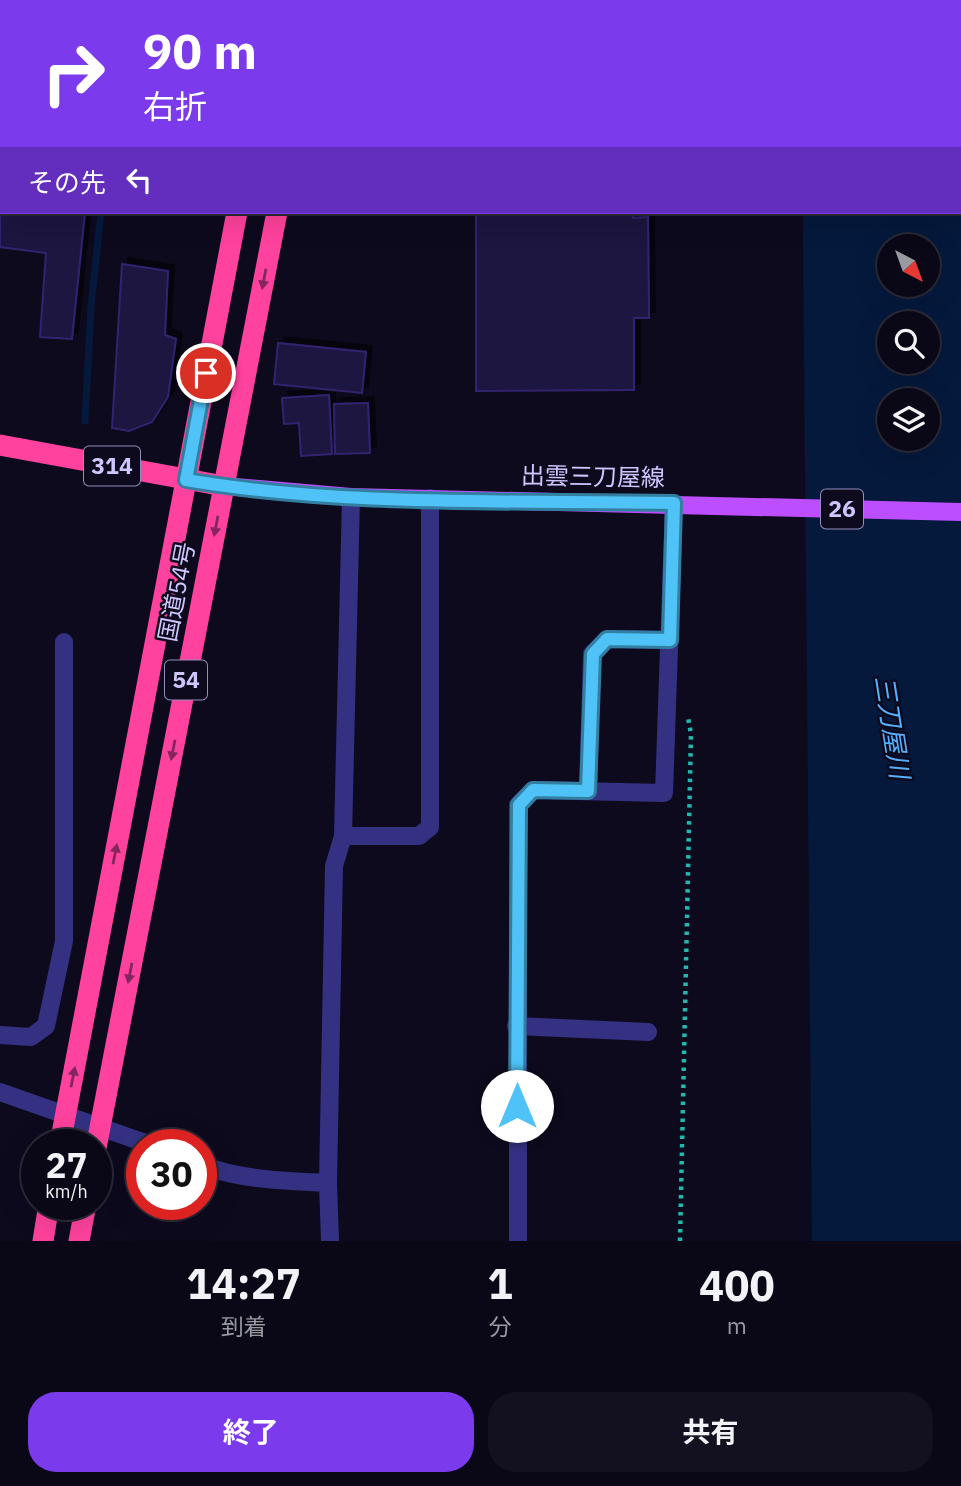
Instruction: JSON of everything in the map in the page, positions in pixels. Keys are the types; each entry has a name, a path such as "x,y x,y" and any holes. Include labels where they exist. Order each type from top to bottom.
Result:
{"highway":[{"name":"国道54号","path":"63,1129 237,214"},
{"name":"国道54号","path":"99,1129 277,214"},
{"name":"314","path":"0,445 224,486"},
{"path":"43,1241 46,1220"},
{"path":"79,1241 83,1220"}],"main road":[{"name":"出雲三刀屋線","path":"224,486 351,497 961,512"}],"street":[{"path":"330,1241 328,1183 334,866 343,836 351,497"},
{"path":"343,836 419,836 430,827 430,498"},
{"path":"518,1241 516,1026 519,805 533,790 664,793 674,503"},
{"path":"588,791 593,654 607,639 670,640"},
{"path":"0,1035 31,1037 46,1026 64,941 65,642"},
{"path":"516,1026 648,1032"},
{"path":"0,1092 65,1117 126,1136"},
{"path":"217,1171 269,1181 328,1183"}],"path":[{"path":"680,1241 691,734 687,711"}],"water":[{"name":"三刀屋川","path":"803,214 961,214 961,1241 812,1241"}],"building":[{"path":"0,214 85,214 72,339 40,337 46,253 0,247"},
{"path":"476,214 633,214 633,218 648,217 649,318 634,318 634,390 476,391"},
{"path":"122,264 168,271 165,335 176,339 168,397 152,422 129,431 112,428"},
{"path":"278,343 366,352 362,393 274,384"},
{"path":"329,395 332,454 301,456 299,423 284,424 282,398"},
{"path":"368,403 370,453 335,454 334,404"}],"waterway":[{"path":"85,421 91,307 101,214"}],"route":[{"path":"206,373 186,480 351,497 674,503 670,640 607,639 593,654 588,791 533,790 519,805 517,1106"}]}
